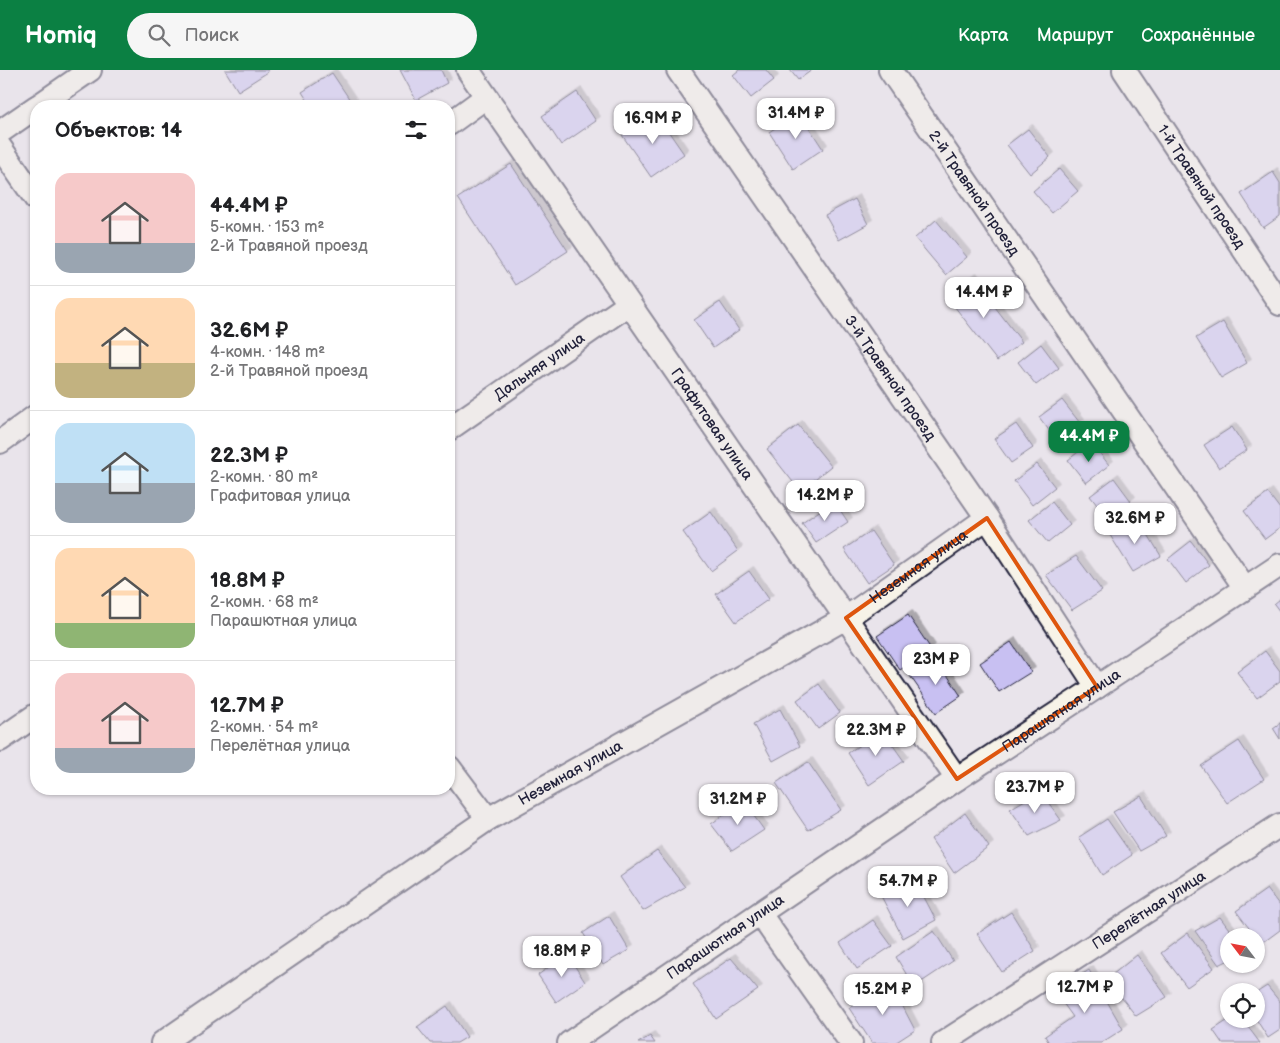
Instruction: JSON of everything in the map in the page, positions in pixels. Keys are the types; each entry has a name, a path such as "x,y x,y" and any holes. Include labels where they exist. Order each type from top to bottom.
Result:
{"street":[{"path":"47,100 90,70"},
{"name":"Графитовая улица","path":"468,70 957,778"},
{"name":"3-й Травяной проезд","path":"678,70 987,518 1097,687"},
{"name":"2-й Травяной проезд","path":"890,70 1246,588"},
{"name":"1-й Травяной проезд","path":"1124,70 1280,304"},
{"path":"455,120 486,97"},
{"path":"0,132 30,112"},
{"path":"0,147 30,190"},
{"name":"Дальняя улица","path":"455,425 629,304"},
{"path":"0,442 30,420"},
{"name":"Неземная улица","path":"162,1043 488,819 846,618 987,518"},
{"name":"Парашютная улица","path":"569,1043 957,778 1280,565"},
{"path":"0,740 30,719"},
{"path":"455,776 488,819"},
{"name":"Перелётная улица","path":"943,1043 1280,825"},
{"path":"760,914 851,1043"}],"highlighted area":[{"path":"987,518 1097,687 957,779 846,618"}],"building":[{"path":"225,70 267,70 268,72 238,91"},
{"path":"400,70 441,70 447,83 416,100"},
{"path":"739,70 766,70 774,80 751,98 733,75"},
{"path":"790,70 812,70 798,80"},
{"path":"332,73 350,100 307,100 302,92"},
{"path":"577,92 596,121 561,145 542,116"},
{"path":"655,112 684,154 651,177 622,135"},
{"path":"799,112 823,149 793,169 769,132"},
{"path":"1028,129 1050,157 1030,174 1007,145"},
{"path":"511,164 568,251 515,285 458,198"},
{"path":"1059,169 1078,191 1052,213 1033,191"},
{"path":"1273,172 1280,183 1280,216 1263,228 1241,194"},
{"path":"855,199 868,224 839,240 825,215"},
{"path":"936,220 967,257 946,275 915,238"},
{"path":"972,277 1022,342 997,361 947,297"},
{"path":"720,302 739,330 713,348 694,320"},
{"path":"1223,322 1247,363 1221,378 1196,338"},
{"path":"1041,344 1059,368 1036,385 1018,362"},
{"path":"1062,400 1080,423 1057,441 1039,417"},
{"path":"1016,424 1033,448 1011,463 994,439"},
{"path":"798,425 831,466 800,491 767,449"},
{"path":"1232,427 1247,450 1219,468 1204,445"},
{"path":"1091,442 1109,465 1086,483 1068,460"},
{"path":"1037,464 1055,487 1032,505 1014,481"},
{"path":"1114,478 1131,501 1108,519 1090,496"},
{"path":"1268,493 1280,509 1280,528 1265,539 1244,511"},
{"path":"834,501 848,522 816,543 802,523"},
{"path":"1052,502 1070,525 1048,543 1029,520"},
{"path":"711,512 738,551 711,571 683,532"},
{"path":"1138,518 1161,556 1133,572 1108,532"},
{"path":"871,531 894,565 867,583 844,549"},
{"path":"1191,541 1209,565 1186,583 1168,559"},
{"path":"1076,556 1102,591 1072,610 1046,575"},
{"path":"749,571 769,599 736,622 716,594"},
{"path":"1280,599 1280,612 1274,604"},
{"path":"908,615 931,649 900,670 877,636"},
{"path":"1011,642 1031,672 999,692 980,663"},
{"path":"1265,651 1280,671 1280,681 1257,698 1237,672"},
{"path":"936,658 961,696 936,713 910,676"},
{"path":"819,684 840,713 818,729 797,700"},
{"path":"780,709 800,746 773,761 753,724"},
{"path":"1280,723 1280,739 1273,728"},
{"path":"882,730 904,761 869,785 848,753"},
{"path":"1239,741 1264,779 1227,803 1201,766"},
{"path":"808,762 841,810 808,830 776,783"},
{"path":"1040,791 1061,820 1029,836 1010,809"},
{"path":"1141,796 1166,836 1139,851 1113,812"},
{"path":"743,801 764,830 732,851 711,824"},
{"path":"965,813 989,847 954,873 931,839"},
{"path":"1107,819 1132,855 1102,875 1079,837"},
{"path":"657,851 685,887 643,911 620,877"},
{"path":"914,878 936,920 903,938 881,896"},
{"path":"1267,889 1280,906 1280,930 1265,941 1265,928 1249,928 1236,911"},
{"path":"1011,912 1035,951 1002,972 977,934"},
{"path":"609,916 629,950 603,965 583,933"},
{"path":"1220,917 1228,928 1220,928 1220,964 1219,965 1195,931"},
{"path":"873,920 892,946 857,969 840,943"},
{"path":"934,931 953,961 914,987 896,957"},
{"path":"1188,933 1214,968 1187,987 1161,953"},
{"path":"567,954 585,982 556,1002 538,975"},
{"path":"1137,955 1167,997 1136,1016 1107,979"},
{"path":"731,958 758,990 716,1019 693,984"},
{"path":"1089,970 1123,1029 1101,1043 1049,1043 1045,1036 1073,1017 1055,992"},
{"path":"890,982 915,1030 895,1043 872,1043 849,1008"},
{"path":"1267,986 1280,1002 1280,1030 1268,1038 1262,1028 1265,1028 1265,987"},
{"path":"447,1006 467,1037 457,1043 430,1043 417,1027"},
{"path":"1220,1025 1220,1028 1249,1028 1260,1043 1222,1043 1213,1030"},
{"path":"650,1036 655,1043 638,1043"}]}
